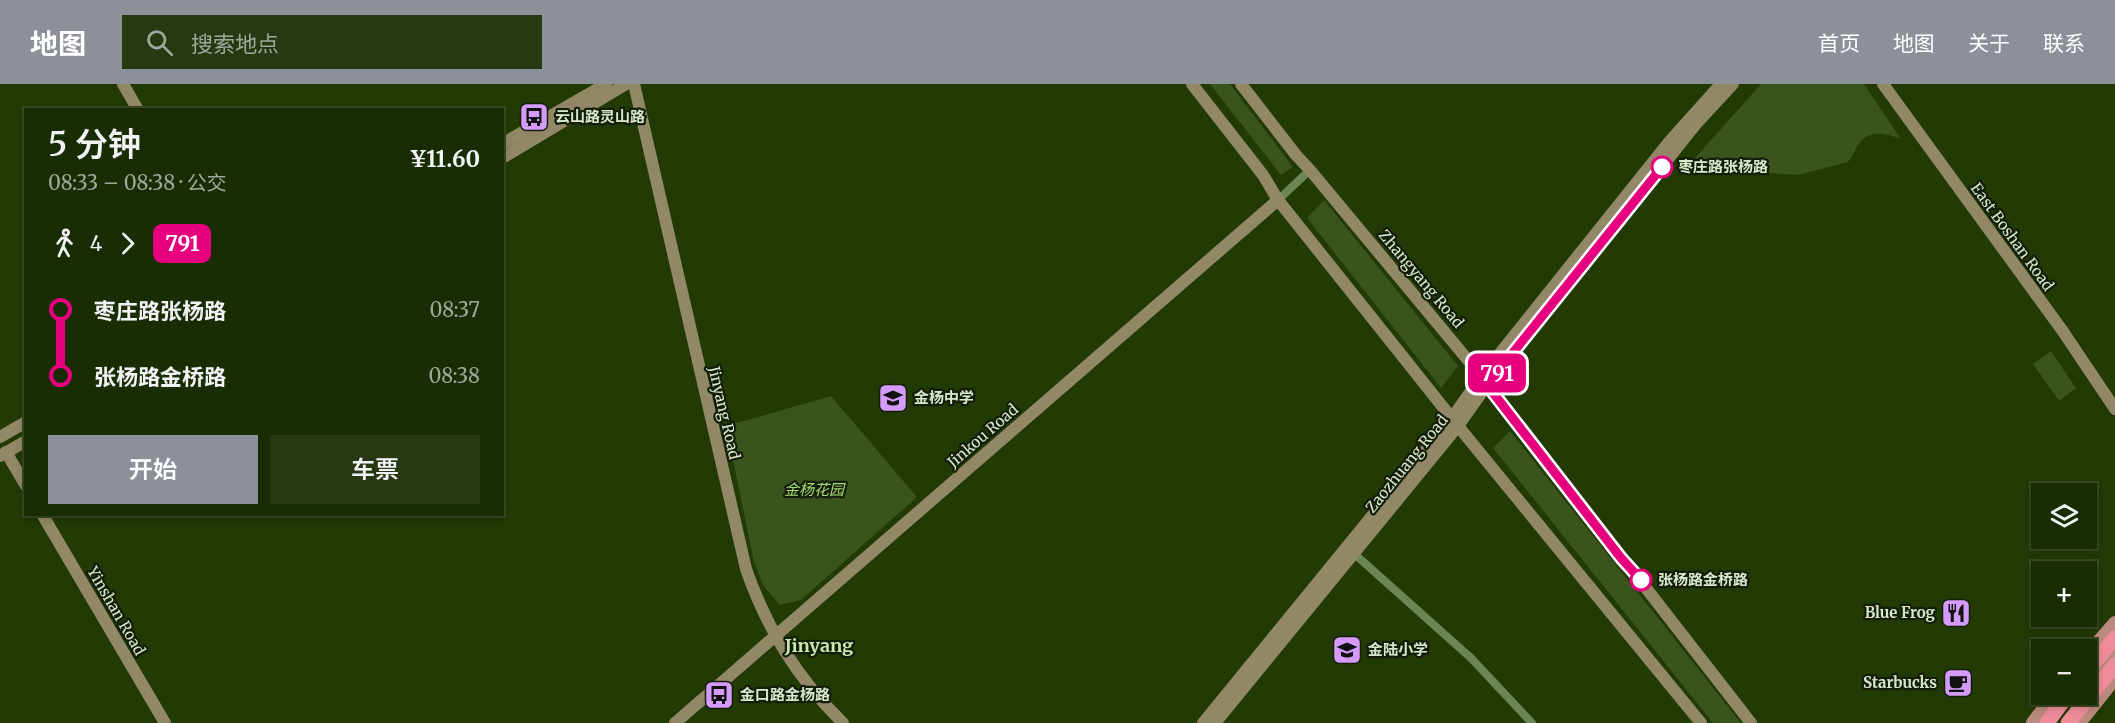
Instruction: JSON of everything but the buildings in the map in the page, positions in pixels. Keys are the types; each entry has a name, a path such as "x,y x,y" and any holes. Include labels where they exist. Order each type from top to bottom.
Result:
{"highway":[{"path":"2097,659 2115,638"},
{"path":"2068,723 2115,665"},
{"path":"2047,723 2060,705"}],"main road":[{"path":"2097,643 2115,623"},
{"path":"2097,695 2104,669 2115,650"},
{"path":"2097,700 2115,678"},
{"path":"2033,723 2047,705"},
{"path":"2079,723 2093,705"}],"street":[{"path":"123,84 137,108"},
{"path":"504,143 606,84"},
{"path":"504,157 626,84"},
{"name":"Jinyang Road","path":"634,84 736,534 746,569 759,606 775,637 809,685 843,723"},
{"path":"1192,84 1263,175 1278,200 1455,422 1701,723"},
{"name":"Zhangyang Road","path":"1241,84 1296,155 1484,381 1751,723"},
{"name":"Zaozhuang Road","path":"1215,723 1455,422 1484,381 1669,142 1721,84"},
{"name":"Zaozhuang Road","path":"1484,381 1696,124 1733,84"},
{"name":"East Boshan Road","path":"1883,84 2062,330 2115,409"},
{"name":"Jinkou Road","path":"675,723 1310,170"},
{"name":"Zaozhuang Road","path":"1203,723 1455,422"},
{"path":"0,437 24,423"},
{"path":"24,442 2,450 24,483"},
{"name":"Yinshan Road","path":"43,516 165,723"},
{"path":"1359,558 1471,658 1532,723"}],"green space":[{"path":"1210,84 1230,84 1293,167 1281,175"},
{"path":"1761,84 1864,84 1901,139 1889,135 1872,134 1862,140 1848,162 1798,175 1730,170 1695,158"},
{"path":"1324,200 1458,366 1441,388 1307,218"},
{"path":"2051,351 2076,388 2059,401 2033,364"},
{"name":"金杨花园","path":"831,396 917,497 801,600 780,605 763,585 754,562 726,426"},
{"path":"1510,431 1741,723 1713,723 1493,448"}],"bus line":[{"name":"791","path":"1641,580 1621,558 1487,385 1662,167"}],"place":[{"name":"云山路灵山路","path":"534,117"},
{"name":"枣庄路张杨路","path":"1662,167"},
{"name":"金杨中学","path":"893,398"},
{"name":"张杨路金桥路","path":"1641,580"},
{"name":"Blue Frog","path":"1956,613"},
{"name":"金陆小学","path":"1347,650"},
{"name":"Starbucks","path":"1958,683"},
{"name":"金口路金杨路","path":"719,695"}],"district":[{"name":"Jinyang","path":"819,646"}]}
